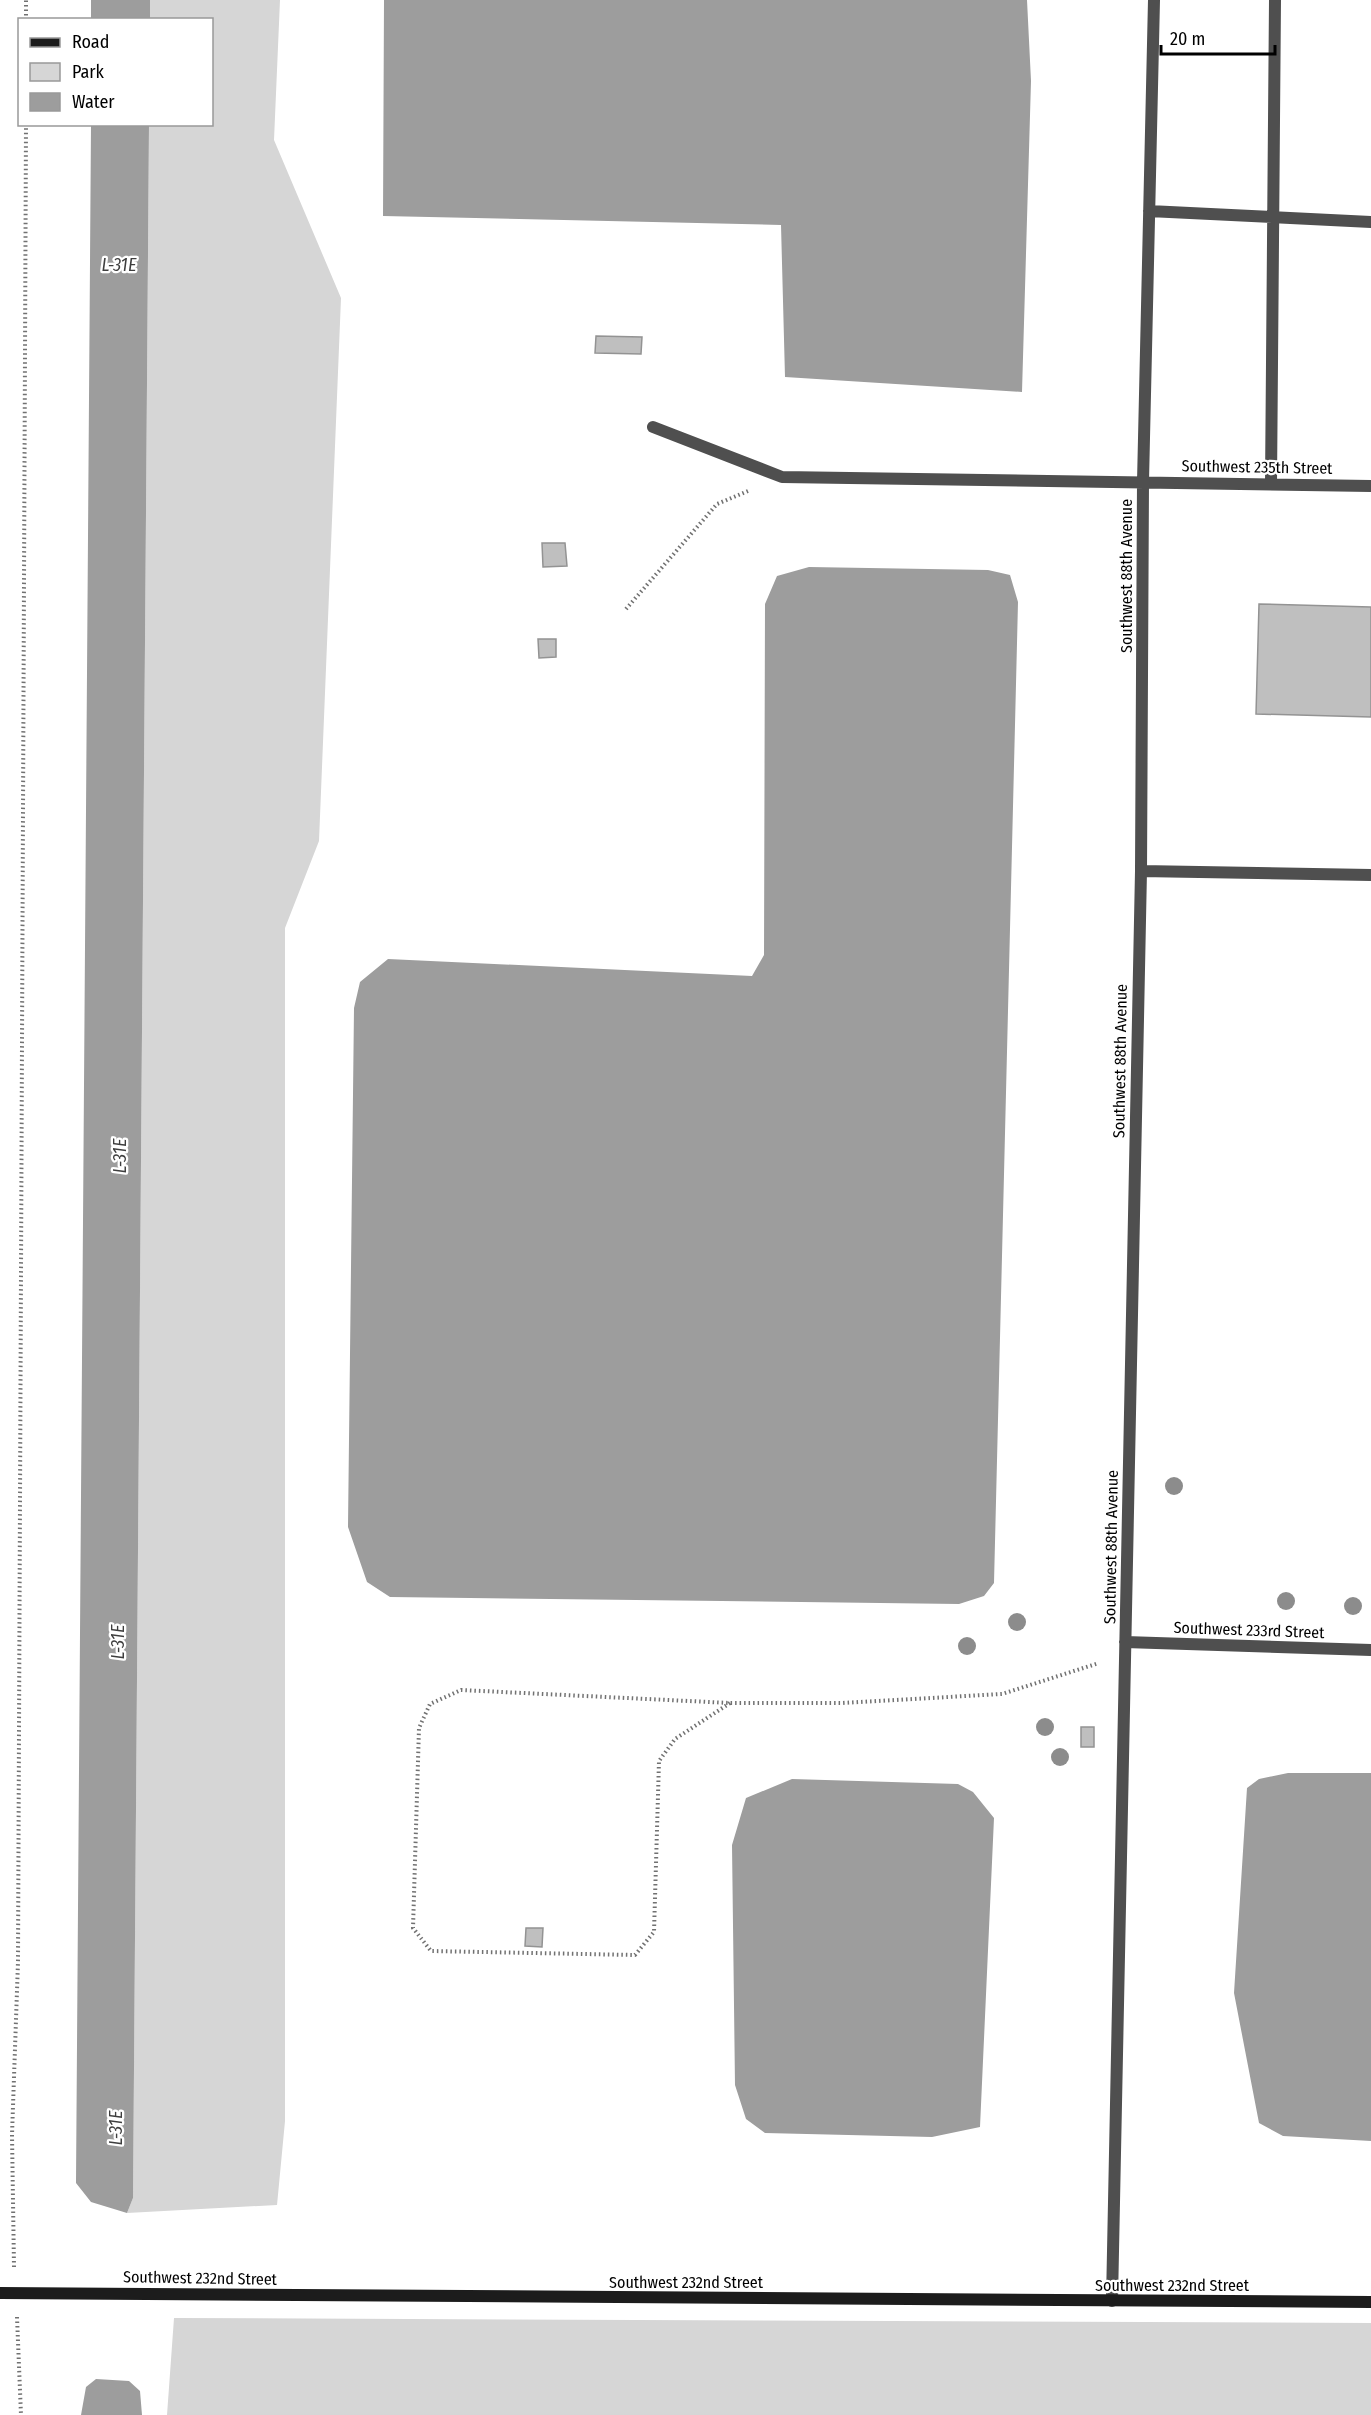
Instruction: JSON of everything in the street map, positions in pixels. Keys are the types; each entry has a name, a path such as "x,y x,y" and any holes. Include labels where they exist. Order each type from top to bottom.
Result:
{"street":[{"name":"Southwest 232nd Street","path":"0,2293 1371,2302"}],"lane":[{"name":"Southwest 88th Avenue","path":"1112,2301 1140,871 1143,482 1154,0"},
{"path":"1271,484 1275,0"},
{"path":"1149,211 1371,222"},
{"path":"653,427 782,477"},
{"name":"Southwest 235th Street","path":"782,477 1371,486"},
{"path":"1140,871 1371,875"},
{"name":"Southwest 233rd Street","path":"1125,1648 1371,1650"}],"path":[{"path":"26,0 26,18"},
{"path":"12,2231 18,1962 26,126"},
{"path":"626,609 717,504 782,477"},
{"path":"730,1703 675,1739 659,1761 654,1932 635,1955 431,1951 413,1928 419,1728 430,1704 461,1690 730,1703 842,1703 1002,1694 1125,1648"},
{"path":"18,2336 21,2415"}],"green space":[{"path":"150,0 280,0 274,140 341,298 319,841 285,928 285,2121 277,2205 127,2213 133,2198 149,126 213,126 213,18 150,18"},
{"path":"174,2318 1371,2323 1371,2415 167,2415"}],"water":[{"path":"91,0 150,0 150,18 91,18"},
{"path":"384,0 1027,0 1031,81 1022,392 785,377 781,225 383,216"},
{"name":"L-31E","path":"91,126 149,126 133,2198 127,2213 91,2202 76,2183"},
{"path":"809,567 988,570 1010,575 1018,602 994,1583 984,1596 959,1604 390,1597 367,1582 348,1527 354,1008 360,982 388,959 752,976 764,955 765,604 777,576"},
{"path":"1288,1773 1371,1773 1371,2141 1283,2136 1259,2123 1234,1993 1247,1788 1259,1779"},
{"path":"792,1779 958,1784 973,1792 994,1818 980,2127 932,2137 765,2133 746,2119 735,2085 732,1845 746,1798"},
{"path":"96,2379 129,2381 140,2391 142,2415 81,2415 86,2387"}],"building":[{"path":"596,336 642,337 641,354 595,353"},
{"path":"542,543 565,543 567,566 543,567"},
{"path":"1259,604 1371,607 1371,717 1256,714"},
{"path":"538,639 556,639 556,657 539,658"},
{"path":"1081,1727 1094,1727 1094,1747 1081,1747"},
{"path":"526,1928 543,1928 542,1947 525,1946"}]}
